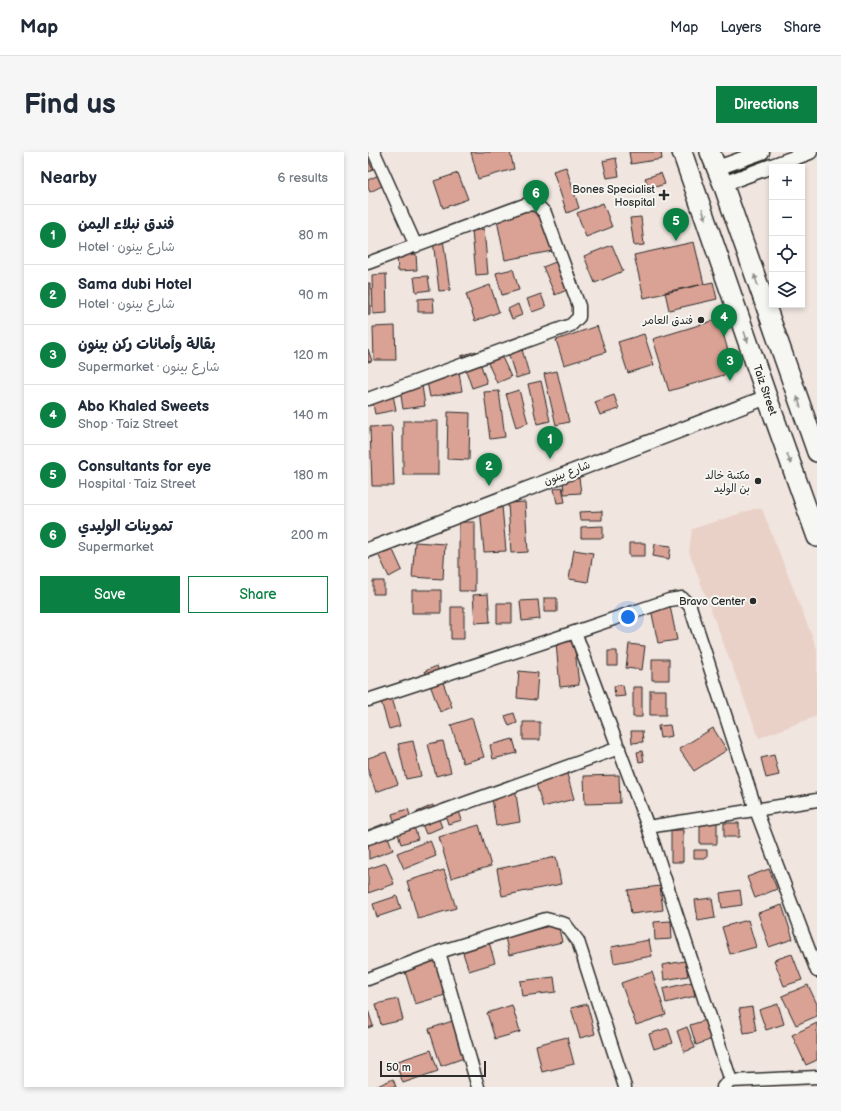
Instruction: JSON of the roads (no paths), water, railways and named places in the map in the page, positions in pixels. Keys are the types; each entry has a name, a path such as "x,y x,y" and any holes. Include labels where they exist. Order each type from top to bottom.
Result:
{"highway":[{"name":"Taiz Street","path":"682,152 817,537"},
{"path":"716,168 817,452"}],"street":[{"path":"374,152 416,246"},
{"path":"716,168 762,152"},
{"path":"716,168 810,152"},
{"path":"368,263 524,205 536,204 545,213 579,306 579,317 571,325 368,399"},
{"name":"شارع بينون","path":"368,550 767,397"},
{"path":"368,700 668,600 682,598 690,606 756,810 817,971"},
{"path":"575,632 648,827 727,1084 817,1077"},
{"path":"368,838 618,748"},
{"path":"648,827 817,800"},
{"path":"368,979 439,952 546,920 565,924 578,941 622,1087"},
{"path":"439,952 478,1087"}],"place":[{"name":"Bones Specialist Hospital","path":"664,195"},
{"name":"تموينات الوليدي","path":"536,213"},
{"name":"Consultants for eye","path":"676,241"},
{"name":"فندق العامر","path":"701,320"},
{"name":"Abo Khaled Sweets","path":"724,337"},
{"name":"بقالة وأمانات ركن بينون","path":"730,381"},
{"name":"فندق نبلاء اليمن","path":"550,459"},
{"name":"مكتبة خالد بن الوليد","path":"758,481"},
{"name":"Sama dubi Hotel","path":"489,486"},
{"name":"Bravo Center","path":"753,601"}]}
